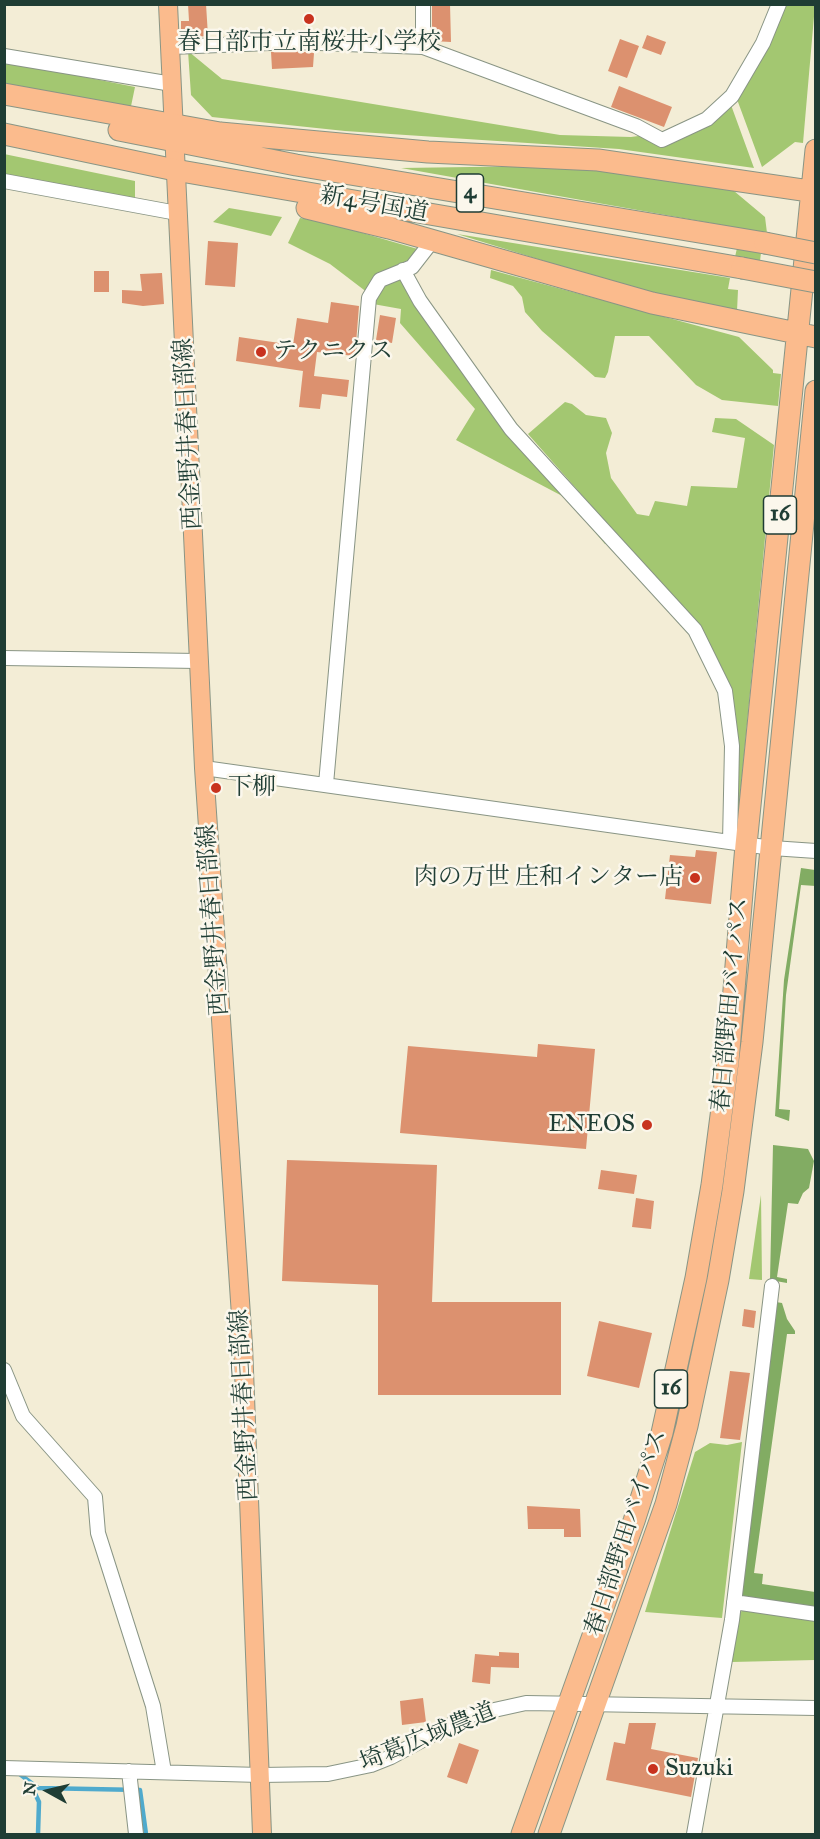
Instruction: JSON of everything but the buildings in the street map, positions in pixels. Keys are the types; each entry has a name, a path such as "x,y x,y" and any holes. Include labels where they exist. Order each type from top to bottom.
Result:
{"highway":[{"path":"4,94 174,133 220,133 428,152 598,160 814,192"},
{"name":"新4号国道","path":"4,106 174,133 296,165 816,253"},
{"name":"新4号国道","path":"4,134 175,170 816,282"},
{"name":"春日部野田バイパス","path":"522,1834 569,1705 662,1433 696,1278 712,1185 728,1062 738,843 806,336 816,150"},
{"name":"4","path":"175,170 223,192 338,214 652,303 806,336"},
{"name":"春日部野田バイパス","path":"549,1834 666,1504 687,1426 715,1292 733,1191 752,1042 816,391"}],"main road":[{"name":"西金野井春日部線","path":"168,4 198,661 243,1345 262,1834"}],"street":[{"path":"423,4 423,47"},
{"path":"171,47 294,42 423,47 636,126 662,140 707,119 732,96 763,43 779,4"},
{"path":"4,56 172,84"},
{"path":"4,181 177,213"},
{"path":"326,784 369,298 380,280 412,267 433,240"},
{"path":"403,270 420,301 511,429 695,630 725,691 732,746 738,843"},
{"path":"4,658 198,661"},
{"path":"204,768 772,848 816,851"},
{"path":"694,1834 718,1707 734,1602 772,1286"},
{"path":"4,1370 23,1416 95,1497 98,1533 153,1706 164,1772"},
{"path":"734,1602 816,1614"},
{"name":"埼葛広域農道","path":"4,1768 260,1775 319,1774 351,1770 391,1757 467,1716 526,1703 816,1708"},
{"path":"129,1771 136,1834"}],"green space":[{"path":"784,5 815,5 803,143 795,142 762,167 738,102 738,95"},
{"path":"188,51 222,79 560,135 631,137 646,135 662,144 731,105 754,168 619,149 345,131 212,117 191,95"},
{"path":"4,61 135,87 130,111 5,88"},
{"path":"4,154 135,181 135,199 5,174"},
{"path":"541,166 611,169 734,191 765,217 767,233 401,168"},
{"path":"229,208 282,217 271,236 213,222"},
{"path":"300,218 328,223 421,250 416,257 368,293 330,264 288,243"},
{"path":"457,234 730,278 728,289 738,290 737,311 625,286"},
{"path":"737,248 761,253 760,261 735,257"},
{"path":"491,270 739,337 773,370 773,373 781,374 778,406 722,400 696,385 649,336 615,336 608,372 605,378 595,377 542,331 525,312 522,297 513,286 490,278"},
{"path":"400,276 440,342 609,542 605,544 566,498 456,440 475,409 400,323 401,309 373,304 378,286"},
{"path":"565,402 572,404 586,415 606,418 612,433 606,453 611,478 637,514 649,516 655,501 687,506 691,486 737,488 745,438 712,432 715,418 736,419 774,445 738,817 735,820 724,699 672,597 528,434"},
{"path":"801,868 815,870 816,886 801,885 786,995 779,1109 790,1110 789,1121 775,1116 784,980"},
{"path":"773,1145 808,1149 814,1161 809,1188 803,1193 798,1204 788,1203 777,1277 787,1279 787,1283 770,1280"},
{"path":"761,1195 762,1280 749,1279"},
{"path":"776,1302 782,1303 795,1334 787,1334 754,1573 763,1574 762,1584 815,1592 815,1607 744,1597 740,1591"},
{"path":"742,1442 722,1618 645,1612 695,1452 710,1443 727,1445"},
{"path":"744,1610 815,1620 815,1660 732,1662 738,1613"}],"waterway":[{"path":"17,1772 38,1788 140,1790 146,1834"},
{"path":"31,1785 39,1802 38,1834"}],"place":[{"name":"春日部市立南桜井小学校","path":"309,19"},
{"name":"テクニクス","path":"261,352"},
{"name":"下柳","path":"216,788"},
{"name":"肉の万世 庄和インター店","path":"695,878"},
{"name":"ENEOS","path":"647,1125"},
{"name":"Suzuki","path":"653,1769"}]}
